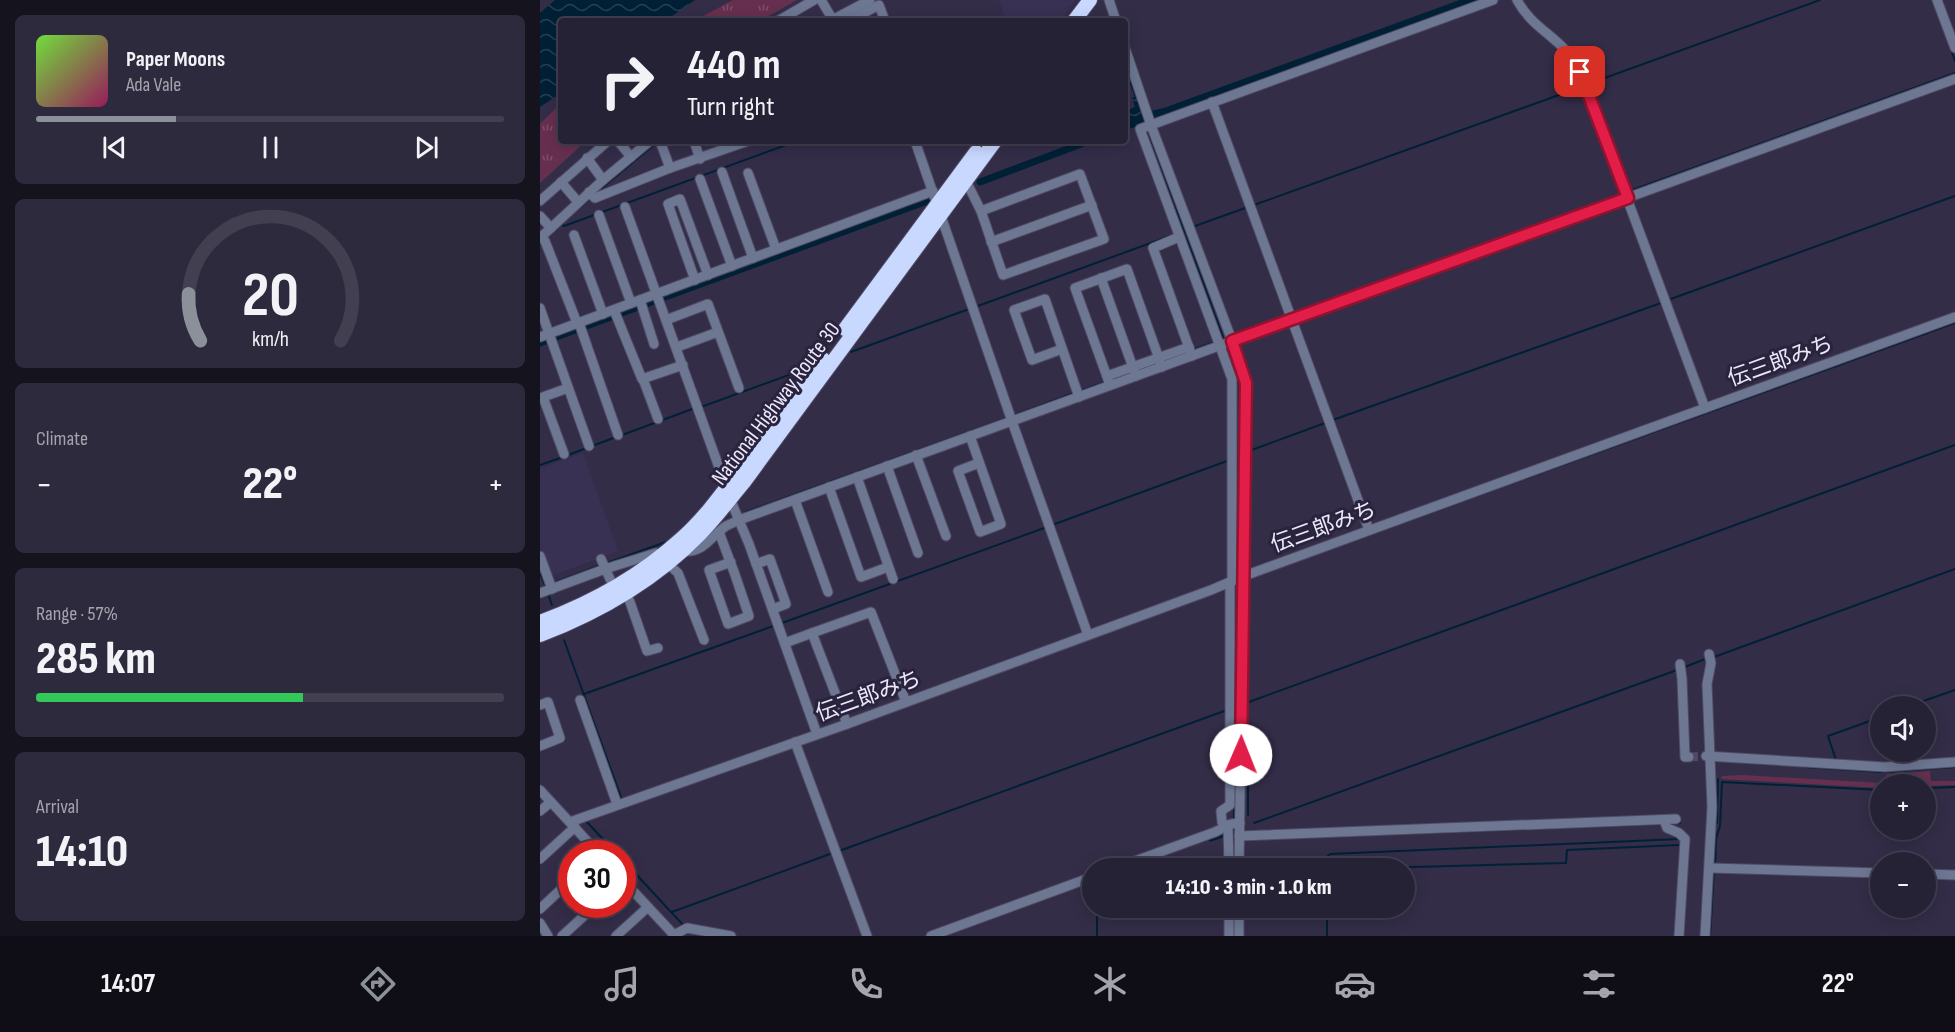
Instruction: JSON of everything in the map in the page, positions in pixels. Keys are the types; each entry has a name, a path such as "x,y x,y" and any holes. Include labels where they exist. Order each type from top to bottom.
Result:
{"highway":[{"path":"1076,18 1090,0"},
{"path":"1088,18 1101,0"},
{"name":"National Highway Route 30","path":"961,180 982,144"},
{"name":"National Highway Route 30","path":"540,622 621,589 671,558 701,534 937,204 993,144"},
{"name":"National Highway Route 30","path":"671,558 691,530 729,492"},
{"name":"National Highway Route 30","path":"540,635 574,622 608,605 621,589"}],"street":[{"path":"791,18 814,0"},
{"path":"821,0 830,18"},
{"path":"1108,0 1115,18"},
{"path":"1148,133 1212,102 1493,0"},
{"path":"1517,0 1531,20 1566,48 1577,64 1627,194 1704,408"},
{"path":"1937,0 1955,48"},
{"path":"835,18 865,1"},
{"path":"856,18 879,5 884,18"},
{"path":"1128,59 1179,237 1223,343 1246,383 1244,576 1230,804 1221,811 1222,822 1232,828 1237,858"},
{"path":"540,555 546,589 603,564 656,553 671,558 698,550 725,526 970,436 1134,371 1190,351 1223,343 1290,316 1955,78"},
{"path":"1212,102 1370,530"},
{"path":"1148,133 1223,343 1233,387 1231,585 1236,700 1230,858"},
{"path":"540,201 604,144"},
{"path":"620,144 631,157"},
{"path":"618,435 580,325 542,238 578,202 603,186 646,144"},
{"path":"661,144 670,168"},
{"path":"695,144 700,159"},
{"path":"603,186 700,159 729,144"},
{"path":"916,144 1088,635"},
{"path":"587,158 603,186"},
{"path":"722,172 753,258"},
{"path":"748,173 776,249"},
{"path":"961,180 969,187 981,211 1003,275 1104,239 1080,174 981,211"},
{"path":"700,179 732,266"},
{"path":"561,182 578,202"},
{"path":"695,280 668,204 680,199 708,275"},
{"path":"547,338 603,314 616,313 659,298 695,280 776,249 937,204"},
{"path":"992,242 1092,205"},
{"path":"625,207 817,734"},
{"path":"599,215 639,304 654,344"},
{"path":"540,216 550,228"},
{"path":"574,235 603,314"},
{"path":"1179,237 1153,248 1190,351"},
{"path":"1108,381 1075,288 1101,278 1127,269 1160,362"},
{"path":"1101,278 1134,371"},
{"path":"1062,349 1032,360 1014,310 1045,299 1078,394"},
{"path":"666,320 708,304 740,388"},
{"path":"540,308 547,338 589,446"},
{"path":"616,313 658,419"},
{"name":"伝三郎みち","path":"572,825 617,804 847,724 1211,590 1231,585 1244,576 1955,317"},
{"path":"677,348 718,332"},
{"path":"644,379 683,364"},
{"path":"564,454 543,398 568,388"},
{"path":"970,436 1001,524 980,532 958,471 979,463"},
{"path":"916,455 946,536"},
{"path":"887,466 918,553"},
{"path":"857,477 893,579"},
{"path":"829,487 861,577 888,567"},
{"path":"795,500 828,592"},
{"path":"719,532 730,562 749,616 728,624 709,570 730,562"},
{"path":"671,558 704,640"},
{"path":"756,564 770,559 786,604 772,609"},
{"path":"603,564 621,589 647,651 658,648"},
{"path":"785,643 872,612 906,702"},
{"path":"812,633 847,724"},
{"path":"1705,936 1713,868 1708,756 1707,684 1710,663 1708,654"},
{"path":"1680,664 1685,757 1689,757"},
{"path":"580,700 617,804"},
{"path":"540,705 548,702 560,738 540,746"},
{"path":"795,742 867,936"},
{"path":"1708,756 1885,767 1955,762"},
{"path":"540,790 586,840"},
{"path":"540,811 551,801"},
{"path":"1144,858 1232,828 1665,823 1676,819"},
{"path":"1665,823 1669,830 1685,839 1679,936"},
{"path":"540,860 572,825"},
{"path":"1713,868 1870,873"},
{"path":"1936,874 1955,875"},
{"path":"932,936 1082,881"},
{"path":"540,909 558,892"},
{"path":"636,894 673,935 686,928 731,936"},
{"path":"616,936 648,907"},
{"path":"562,936 582,918"},
{"path":"1228,936 1229,918"},
{"path":"1239,918 1239,936"},
{"path":"540,923 548,936"}],"shaded area":[{"path":"999,0 1076,0 1062,18 1005,18"},
{"path":"583,453 618,551 551,576 540,546 540,469"}],"green space":[{"path":"733,0 797,0 765,18 700,18"},
{"path":"558,106 558,144 583,144 540,183 540,124"},
{"path":"1930,771 1930,774 1887,774"},
{"path":"1743,775 1870,782 1870,787 1721,779 1722,776"},
{"path":"1936,781 1955,781 1955,785 1936,786"}],"water":[{"path":"555,0 695,0 669,18 558,18 558,95 540,107 540,13"},
{"path":"1138,96 1147,122 1128,130 1128,110 1135,107 1132,98"}],"waterway":[{"path":"1152,117 1477,0"},
{"path":"1588,84 1820,0"},
{"path":"1951,49 1955,61"},
{"path":"1627,192 1955,73"},
{"path":"1128,77 1136,97"},
{"path":"1254,205 1581,87"},
{"path":"1153,113 1161,115"},
{"path":"1147,128 1224,340"},
{"path":"596,193 655,144"},
{"path":"561,224 564,226 789,144"},
{"path":"980,182 1081,144"},
{"path":"1458,254 1622,194"},
{"path":"1668,300 1955,196"},
{"path":"578,209 592,197"},
{"path":"540,343 930,200"},
{"path":"1195,226 1248,207"},
{"path":"560,225 569,217"},
{"path":"975,307 1170,236"},
{"path":"1292,314 1388,280"},
{"path":"1330,421 1661,303"},
{"path":"851,352 969,309"},
{"path":"1236,335 1287,316"},
{"path":"1270,571 1955,323"},
{"path":"1192,350 1215,342"},
{"path":"1225,345 1239,384 1237,565"},
{"path":"701,407 805,369"},
{"path":"1111,380 1131,373"},
{"path":"1080,391 1105,382"},
{"path":"1012,416 1074,393"},
{"path":"622,435 695,408"},
{"path":"746,512 1007,418"},
{"path":"1249,451 1325,423"},
{"path":"568,455 616,437"},
{"path":"1246,703 1955,445"},
{"path":"540,465 563,457"},
{"path":"1052,525 1227,461"},
{"path":"782,623 1047,527"},
{"path":"607,563 666,542"},
{"path":"553,583 601,565"},
{"path":"1714,657 1955,569"},
{"path":"540,573 546,588"},
{"path":"1234,794 1237,583"},
{"path":"548,594 552,605"},
{"path":"584,694 776,625"},
{"path":"564,640 622,800"},
{"path":"1682,668 1708,658"},
{"path":"1254,823 1677,670"},
{"path":"1936,697 1955,690"},
{"path":"1248,702 1248,815"},
{"path":"839,851 1227,710"},
{"path":"1836,760 1828,736 1870,721"},
{"path":"1805,767 1883,772 1955,767"},
{"path":"1715,823 1717,823 1718,779"},
{"path":"1715,864 1722,782 1870,789"},
{"path":"1936,788 1955,787"},
{"path":"1234,805 1234,821"},
{"path":"587,820 585,820 604,840"},
{"path":"1669,824 1680,823"},
{"path":"1318,837 1663,824"},
{"path":"1234,826 1234,858"},
{"path":"1211,838 1234,830"},
{"path":"1326,858 1330,854 1680,839"},
{"path":"1415,867 1566,863 1567,850 1680,845"},
{"path":"672,912 830,854"},
{"path":"1710,936 1714,870"},
{"path":"636,874 684,926"},
{"path":"1097,918 1097,936"},
{"path":"1327,918 1327,936"}],"tunnel":[{"path":"1689,757 1706,756"}],"route":[{"path":"1241,755 1246,378 1232,341 1628,198 1580,72"}]}
